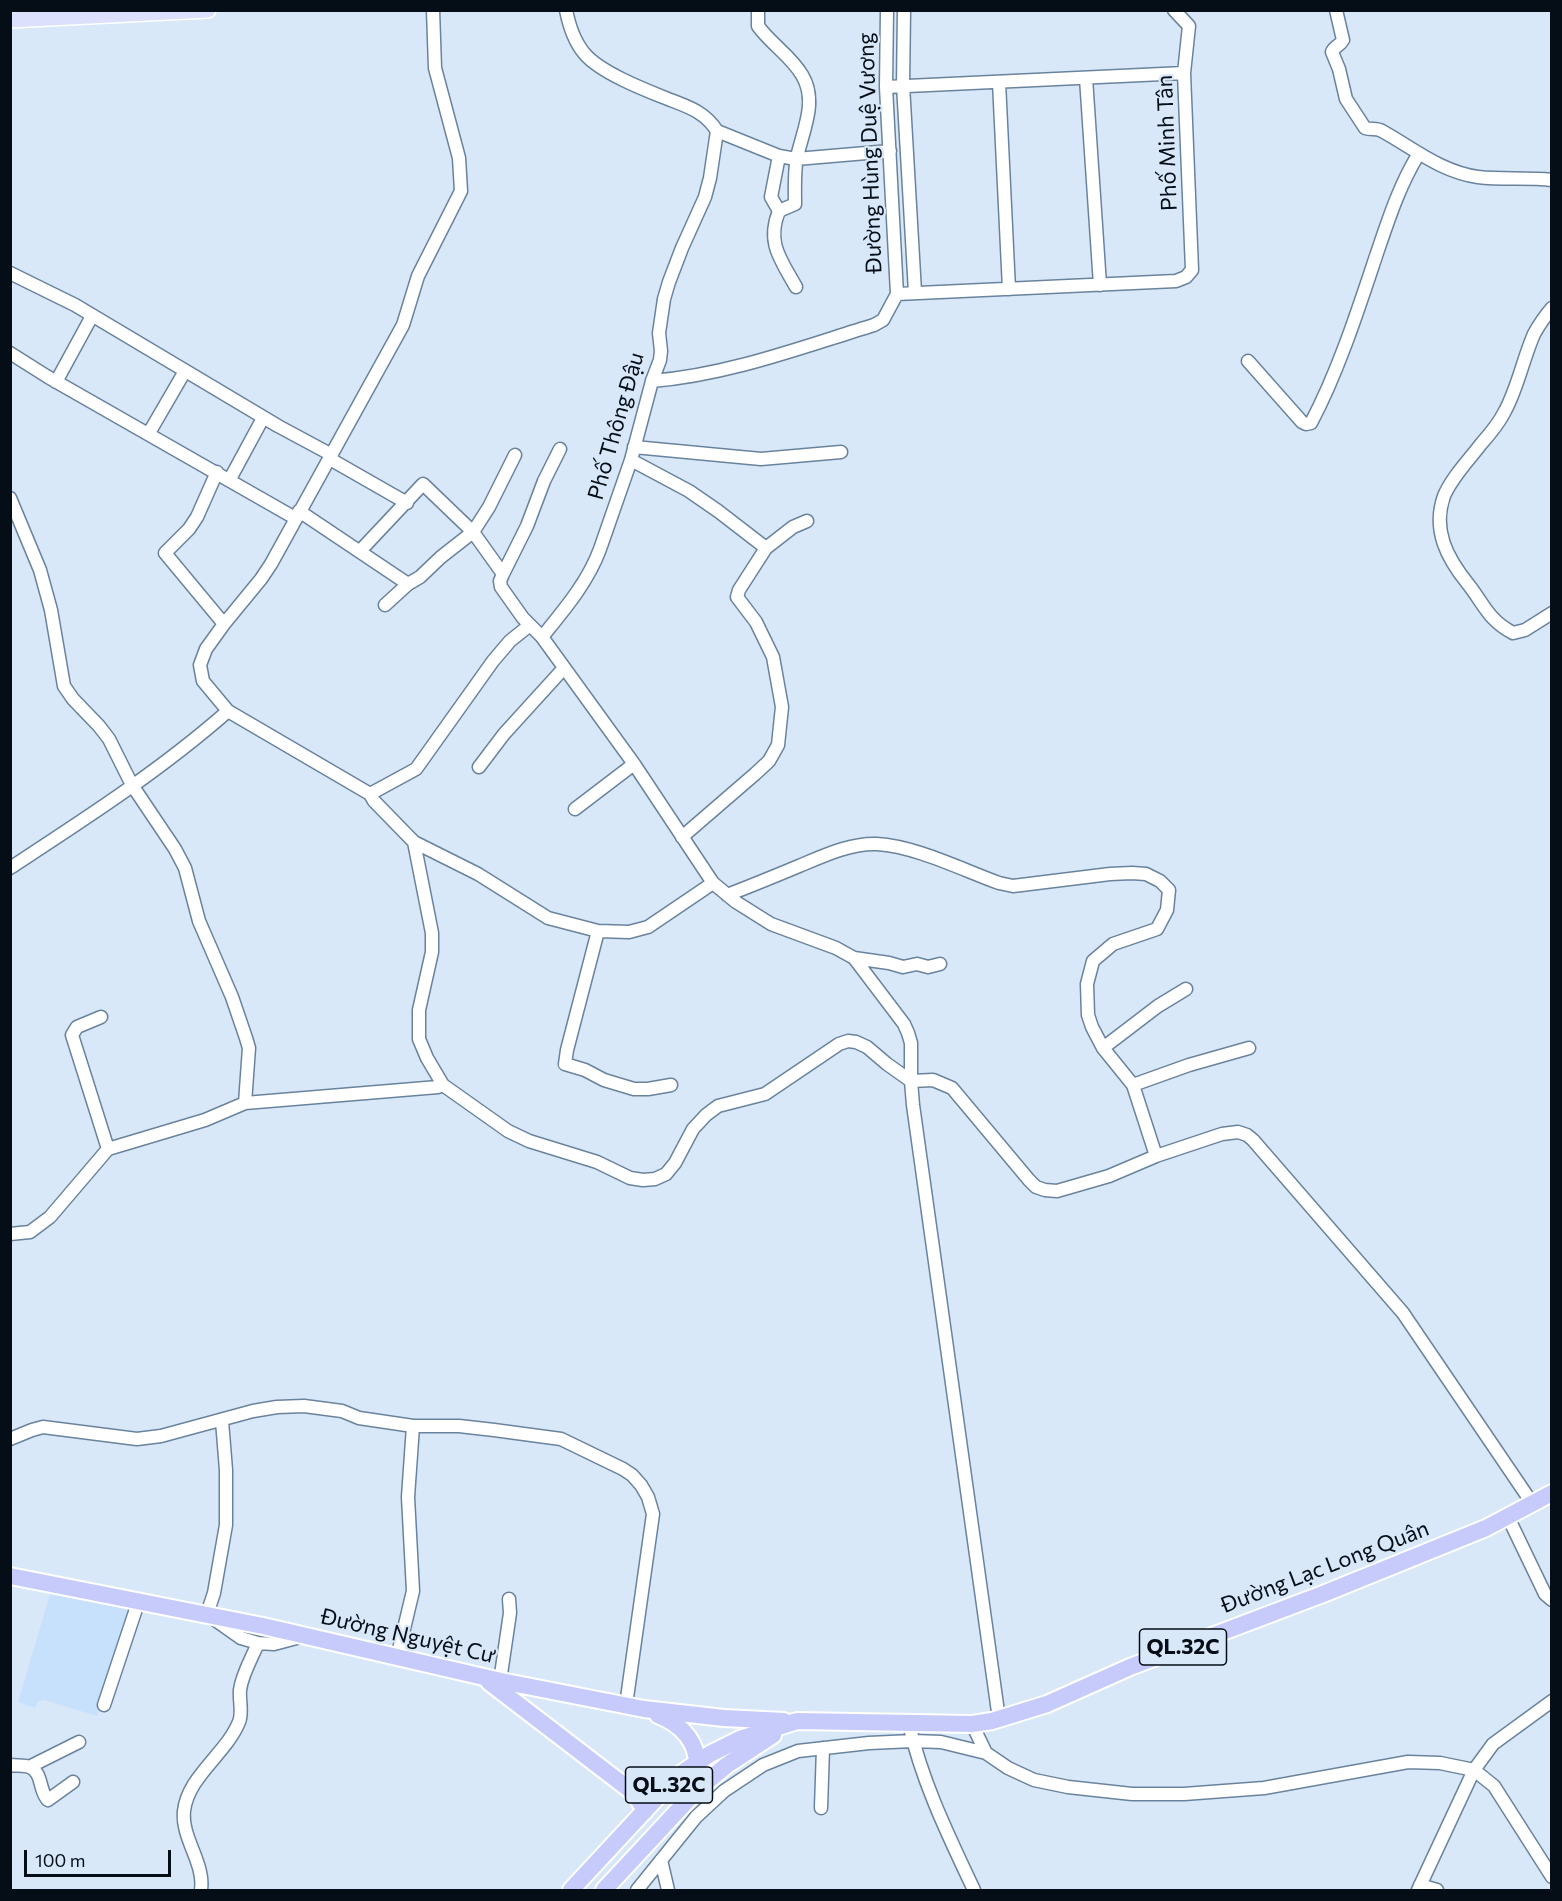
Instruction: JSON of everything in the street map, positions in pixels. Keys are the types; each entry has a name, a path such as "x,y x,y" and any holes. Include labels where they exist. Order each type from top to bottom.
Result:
{"highway":[{"name":"Đường Lạc Long Quân","path":"571,1890 676,1777 697,1762 740,1739 797,1721 972,1724 999,1719 1047,1704 1130,1667 1486,1528 1551,1493"},
{"name":"Đường Nguyệt Cư","path":"10,1576 140,1600 306,1636 480,1677 500,1685 644,1709 724,1718 797,1721"},
{"path":"500,1685 630,1790 645,1811"},
{"path":"644,1709 669,1719 683,1729 693,1743 697,1773 694,1786 682,1806"},
{"name":"QL.32C","path":"604,1890 697,1790 727,1765 797,1721"}],"main road":[{"path":"10,20 208,10"}],"street":[{"path":"433,10 435,69 459,158 460,191 418,276 403,325 331,457 261,579 206,649 200,665 203,681 228,711 370,794 414,842 478,874 548,918 598,931 629,932 648,927 713,884"},
{"path":"566,10 578,45 589,59 641,87 696,109 708,118 717,131 779,156 796,159 890,151"},
{"path":"758,10 758,26 794,64 807,85 809,116 796,159 795,204 778,211"},
{"name":"Đường Hùng Duệ Vương","path":"886,10 886,87 897,294"},
{"name":"Đường Hùng Duệ Vương","path":"904,10 903,85 915,292"},
{"name":"Phố Minh Tân","path":"1100,285 1176,281 1186,277 1192,270 1184,73 1189,26 1174,10"},
{"path":"1336,10 1343,40 1341,44 1333,48 1332,52 1340,69 1346,99 1365,128 1381,130 1436,164 1476,177 1551,180"},
{"path":"886,87 1184,73"},
{"path":"652,381 675,379 756,361 874,325 883,321 897,294 1100,285 1086,78"},
{"path":"999,82 1009,289"},
{"name":"Phố Thông Đậu","path":"542,637 564,610 595,561 632,454 660,360 659,333 666,291 705,197 717,131"},
{"path":"1248,361 1302,422 1311,423 1335,368 1392,209 1418,154"},
{"path":"779,156 771,191 771,197 778,211 774,223 774,247 795,287"},
{"path":"10,273 92,315 407,503"},
{"path":"1551,308 1533,336 1505,412 1458,474 1445,496 1440,516 1441,536 1449,559 1491,618 1513,633 1551,613"},
{"path":"56,382 92,315"},
{"path":"10,353 56,382 297,514 360,551 408,584"},
{"path":"149,433 185,371"},
{"path":"230,479 263,418"},
{"path":"560,449 544,481 528,526 503,574 501,587 542,637 634,764 713,884 771,924 836,948 854,958 903,967 916,964 928,967 940,964"},
{"path":"632,454 762,459 841,452"},
{"path":"632,454 718,511 766,548"},
{"path":"385,606 408,584 420,577 473,532 489,507 515,455"},
{"path":"218,472 197,517 165,554 224,624"},
{"path":"360,551 423,484 473,532 503,574"},
{"path":"10,498 40,570 51,610 64,686 77,705 105,734 132,785 176,849 185,868 199,921 232,997 249,1048 245,1103"},
{"path":"682,837 756,774 769,761 778,745 782,707 772,657 756,622 737,597 739,590 766,548 793,527 807,521"},
{"path":"370,794 416,770 493,661 510,641 530,625"},
{"path":"479,767 504,734 564,668"},
{"path":"10,868 75,826 198,738 228,711"},
{"path":"575,809 634,764"},
{"path":"414,842 432,933 432,952 419,1010 419,1039 427,1058 443,1084 507,1131 529,1141 597,1162 630,1179 655,1179 666,1174 693,1129 718,1106 765,1094 843,1042 856,1042 862,1044 896,1072 911,1081 933,1080 952,1088 1029,1180 1045,1190 1056,1191 1109,1176 1156,1156 1222,1134 1238,1132 1247,1135 1403,1313 1532,1503"},
{"path":"727,895 822,857 867,844 903,849 1013,886 1110,874 1146,874 1160,881 1169,890 1167,910 1157,929 1113,945 1093,961 1088,976 1088,1015 1092,1027 1103,1048 1133,1085 1156,1156"},
{"path":"598,931 565,1064 622,1086 648,1089 671,1085"},
{"path":"854,958 904,1024 911,1043 911,1081 999,1719"},
{"path":"1103,1048 1158,1006 1186,989"},
{"path":"101,1017 77,1027 72,1035 108,1149"},
{"path":"1133,1085 1189,1065 1249,1048"},
{"path":"10,1234 26,1233 41,1226 108,1149 205,1120 245,1103 438,1087 443,1084"},
{"path":"10,1439 43,1427 137,1439 161,1436 252,1411 304,1406 342,1411 359,1418 413,1426 459,1426 561,1440 623,1469 638,1481 651,1504 654,1519 626,1705"},
{"path":"222,1420 226,1470 226,1525 214,1593 207,1614 241,1638 258,1643 274,1644 306,1636"},
{"path":"397,1658 413,1592 408,1497 413,1426"},
{"path":"1508,1516 1545,1594 1551,1600"},
{"path":"500,1685 510,1613 509,1599"},
{"path":"104,1705 140,1600"},
{"path":"201,1890 201,1875 185,1823 185,1807 192,1785 218,1755 239,1723 241,1684 258,1643"},
{"path":"1437,1890 1419,1888 1474,1770 1493,1744 1551,1701"},
{"path":"909,1724 937,1809 974,1890"},
{"path":"972,1724 986,1753"},
{"path":"637,1890 696,1817 724,1791 763,1765 798,1751 869,1743 913,1741 941,1742 986,1753 1008,1768 1034,1780 1068,1787 1132,1794 1184,1794 1264,1788 1408,1762 1440,1763 1474,1770 1494,1786 1535,1848 1551,1877"},
{"path":"10,1765 29,1767 79,1742"},
{"path":"820,1809 823,1748"},
{"path":"29,1767 38,1777 46,1800 73,1782"},
{"path":"661,1860 668,1890"}],"shaded area":[{"path":"53,1584 130,1606 97,1716 43,1700 37,1702 35,1708 18,1702"}]}
